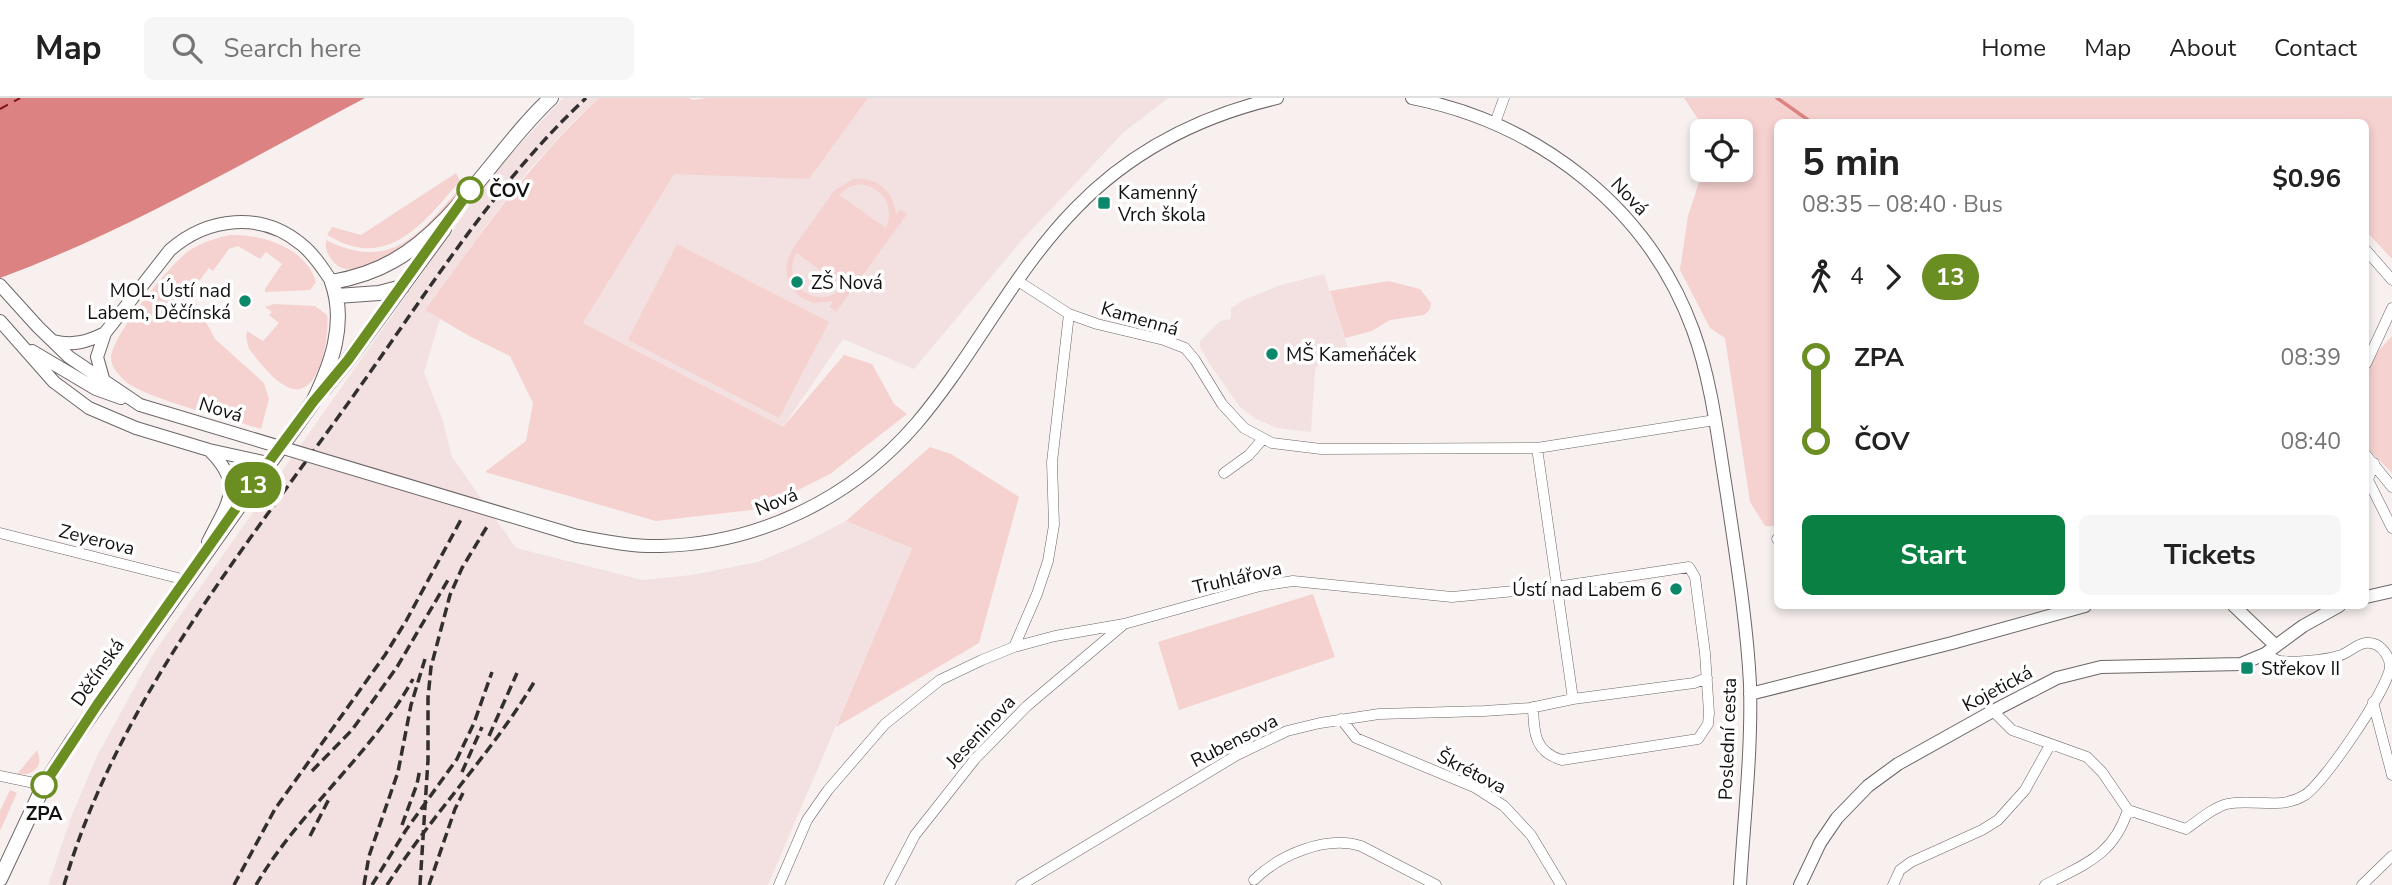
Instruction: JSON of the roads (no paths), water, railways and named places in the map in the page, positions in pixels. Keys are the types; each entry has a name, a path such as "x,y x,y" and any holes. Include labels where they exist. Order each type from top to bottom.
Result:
{"main road":[{"path":"313,402 402,287 461,201 504,148 551,98"},
{"path":"335,289 394,260 429,234 461,201"},
{"path":"335,289 379,293 402,287"},
{"name":"Děčínská","path":"0,878 44,785 97,705 313,402 332,359 337,338 335,289"}],"street":[{"name":"Nová","path":"20,343 96,389 577,536 636,546 702,543 771,526 810,509 847,486 884,456 916,424 1053,233 1097,187 1133,158 1203,120 1277,98"},
{"name":"Nová","path":"1412,98 1461,110 1526,137 1564,162 1612,203 1644,239 1671,281 1694,332 1703,361 1735,552"},
{"path":"1495,123 1504,98"},
{"path":"104,382 97,357 106,333 170,250 194,233 219,223 238,221 278,229 304,246 335,289"},
{"path":"2369,253 2392,280"},
{"name":"Kamenná","path":"1018,281 1069,314 1185,348 1222,404 1244,428 1262,440 1321,449 1537,448"},
{"name":"Nová","path":"0,285 69,358 140,404"},
{"path":"2369,358 2392,308"},
{"path":"1014,647 1048,561 1054,525 1052,462 1069,314"},
{"path":"0,321 54,382 89,408 136,428 209,450 268,463"},
{"path":"51,340 67,345 89,341 106,333"},
{"path":"1573,699 1537,448 1714,420"},
{"path":"1224,473 1250,455 1262,440"},
{"name":"Děčínská","path":"195,568 231,495 230,475 209,450"},
{"path":"2370,459 2392,487"},
{"path":"2369,482 2392,528"},
{"name":"Zeyerova","path":"0,533 186,580"},
{"name":"Poslední cesta","path":"1735,552 1750,694 1740,885"},
{"name":"Truhlářova","path":"779,885 807,820 828,790 886,724 940,680 1014,647 1055,636 1124,624 1260,586 1293,581 1452,597 1556,587 1689,567 1695,577 1707,678"},
{"path":"2369,596 2392,592"},
{"path":"1750,694 2074,609"},
{"path":"1993,712 2012,730 2087,757 2102,772 2128,810 2186,829 2213,810 2227,804 2285,803 2304,796 2332,767 2373,702 2390,666 2387,655 2375,644 2355,645 2342,655 2278,661 2256,626 2237,609"},
{"name":"Kojetická","path":"1800,885 1820,842 1837,818 1868,786 1898,764 2057,678 2101,667 2241,664 2271,650 2303,626 2334,609"},
{"name":"Jeseninova","path":"889,885 915,835 975,759 1027,706 1124,624"},
{"path":"1532,707 1538,743 1548,756 1562,760 1698,740 1708,724 1707,678"},
{"name":"Rubensova","path":"1021,885 1237,755 1287,731 1379,714 1532,707 1694,683 1707,678"},
{"path":"2373,702 2392,775"},
{"name":"Škrétova","path":"1341,719 1356,738 1476,789 1504,806 1531,835 1561,885"},
{"path":"1892,885 1900,870 1911,862 1982,830 1997,820 2025,790 2050,745"},
{"path":"0,776 44,785"},
{"path":"2045,885 2097,857 2112,844 2122,828 2128,810"},
{"path":"1254,880 1266,868 1316,844 1334,841 1361,846 1436,885"},
{"path":"2362,885 2392,856"}],"waterway":[{"path":"1777,98 1807,119"}],"railway":[{"path":"64,885 87,818 116,753 150,690 188,629 463,240 521,166 586,98"},
{"path":"234,885 275,809 385,655 463,516"},
{"path":"420,885 431,667 450,595 462,568 488,525"},
{"path":"312,771 352,730 397,667 448,580"},
{"path":"364,885 369,856 398,772 411,705 425,659"},
{"path":"372,885 406,830 457,759 474,723 492,672"},
{"path":"489,736 517,673"},
{"path":"256,885 293,832 377,733 413,679"},
{"path":"387,885 501,732 536,679"},
{"path":"462,772 482,727"},
{"path":"402,825 420,769"},
{"path":"429,885 463,793"},
{"path":"310,836 329,799"}],"place":[{"name":"ČOV","path":"470,190"},
{"name":"Kamenný Vrch škola","path":"1104,203"},
{"name":"ZŠ Nová","path":"797,282"},
{"name":"MOL, Ústí nad Labem, Děčínská","path":"245,301"},
{"name":"MŠ Kameňáček","path":"1272,354"},
{"name":"Ústí nad Labem 6","path":"1676,589"},
{"name":"Střekov II","path":"2247,668"},
{"name":"ZPA","path":"44,785"}]}
